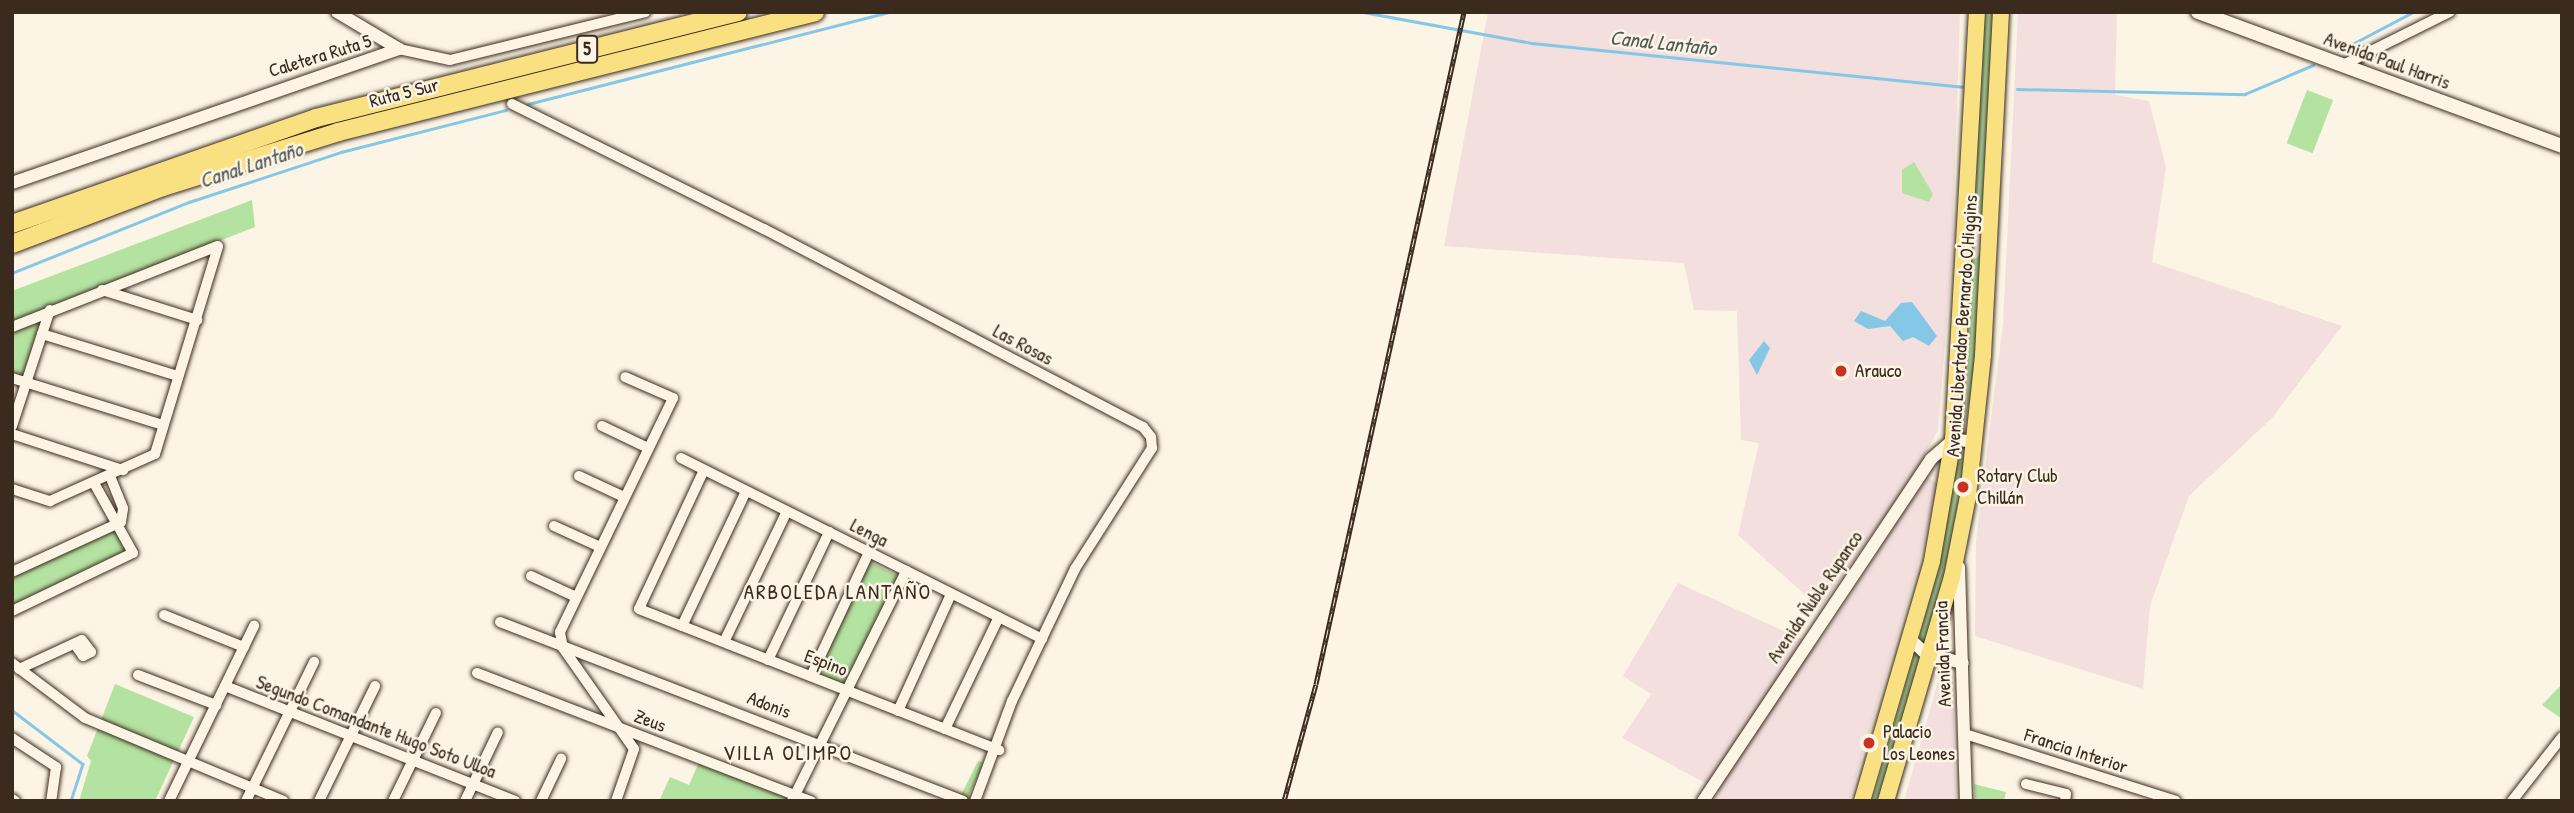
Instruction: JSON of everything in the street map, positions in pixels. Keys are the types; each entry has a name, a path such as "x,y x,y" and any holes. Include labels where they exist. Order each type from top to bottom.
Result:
{"highway":[{"name":"Ruta 5 Sur","path":"12,224 316,118 738,12"},
{"name":"Ruta 5 Sur","path":"12,244 326,135 815,12"}],"main road":[{"name":"Avenida Libertador Bernardo O'Higgins","path":"1862,801 1910,639 1953,440 1977,12"},
{"name":"Avenida Libertador Bernardo O'Higgins","path":"1886,801 1959,548 1975,441 1992,235 2001,12"},
{"name":"Avenida Paul Harris","path":"2198,12 2560,143"},
{"path":"1966,233 1992,235"}],"street":[{"path":"337,12 399,49"},
{"name":"Caletera Ruta 5","path":"12,183 399,49 450,60 645,12"},
{"path":"2343,65 2450,12"},
{"name":"Las Rosas","path":"512,104 1143,427 1152,448 1075,569 1005,719 999,750 975,801"},
{"path":"12,327 218,246 155,454 50,501 12,489"},
{"path":"102,290 197,320"},
{"path":"12,426 50,310"},
{"path":"42,334 178,376"},
{"path":"616,801 635,757 620,728 561,644 576,597 673,398 625,377"},
{"path":"12,378 163,425"},
{"path":"602,426 648,448"},
{"path":"12,434 123,470"},
{"path":"1953,440 1975,441"},
{"name":"Avenida Ñuble Rupanco","path":"1703,801 1925,466 1953,440"},
{"name":"Lenga","path":"681,458 1042,639"},
{"name":"Espino","path":"704,470 639,609 999,750"},
{"path":"110,476 124,509 121,522"},
{"path":"579,476 624,497"},
{"path":"12,611 133,553 121,522 94,483"},
{"path":"682,626 746,491"},
{"path":"724,642 787,511"},
{"path":"12,572 121,522"},
{"path":"554,526 600,547"},
{"path":"768,660 829,532"},
{"name":"Avenida Francia","path":"1959,548 1966,801"},
{"path":"811,676 869,552"},
{"path":"794,798 906,571"},
{"path":"531,576 576,597"},
{"path":"898,711 951,594"},
{"path":"164,615 244,647"},
{"path":"945,729 999,617"},
{"name":"Adonis","path":"500,622 821,743 963,801"},
{"path":"169,801 254,626"},
{"path":"1910,639 1929,654 1963,663"},
{"path":"16,666 76,646"},
{"path":"246,801 314,662"},
{"path":"16,666 85,718 283,801"},
{"name":"Zeus","path":"477,673 794,798 811,801"},
{"path":"138,675 216,705"},
{"name":"Segundo Comandante Hugo Soto Ulloa","path":"225,686 515,801"},
{"path":"319,801 375,686"},
{"path":"393,801 436,713"},
{"path":"465,801 498,732"},
{"name":"Francia Interior","path":"1965,734 2176,801"},
{"path":"2512,801 2562,737"},
{"path":"12,738 56,767 51,801"},
{"path":"541,801 561,759"},
{"path":"2026,784 2066,794 2065,801"}],"shaded area":[{"path":"1488,12 1960,12 1952,256 1938,430 1916,472 1820,608 1738,535 1759,443 1741,440 1737,311 1694,310 1684,263 1444,246"},
{"path":"2018,12 2117,12 2115,95 2149,101 2166,167 2152,262 2342,326 2272,418 2189,496 2150,606 2143,689 1975,636 1976,541 2003,323"},
{"path":"1927,477 1938,484 1916,573 1849,801 1714,801 1720,791 1622,738 1651,694 1623,676 1678,583 1817,646"},
{"path":"1941,671 1953,675 1956,801 1904,801"}],"green space":[{"path":"1984,12 1993,12 1982,215 1975,209"},
{"path":"2307,90 2333,100 2313,153 2287,143"},
{"path":"1914,162 1933,194 1929,202 1902,193 1902,170"},
{"path":"252,200 255,227 12,322 12,291"},
{"path":"1980,254 1980,334 1966,422 1972,262"},
{"path":"46,315 26,380 12,376 12,330"},
{"path":"1959,453 1969,453 1952,547 1881,801 1872,801 1934,585"},
{"path":"119,527 129,550 12,605 12,576"},
{"path":"868,561 899,576 844,687 814,672"},
{"path":"115,684 194,717 155,801 79,801 91,761 87,756"},
{"path":"2562,684 2562,719 2542,705"},
{"path":"700,760 791,794 787,801 660,799 670,777 689,785"},
{"path":"978,761 984,763 966,801 958,801"},
{"path":"1974,784 2006,792 2004,801 1975,801"}],"water":[{"path":"1912,302 1937,336 1929,346 1913,337 1903,341 1890,326 1868,329 1854,321 1861,311 1885,321 1901,303"},
{"path":"1764,341 1770,348 1757,375 1749,360"}],"waterway":[{"name":"Canal Lantaño","path":"528,104 889,12"},
{"name":"Canal Lantaño","path":"1363,12 1532,43 1962,87"},
{"name":"Canal Lantaño","path":"2339,51 2413,12"},
{"name":"Canal Lantaño","path":"2017,89 2245,94 2313,65"},
{"name":"Canal Lantaño","path":"12,273 189,202 341,152 506,110"},
{"path":"12,710 83,764 71,801"}],"railway":[{"path":"1284,801 1316,684 1464,12"}],"place":[{"name":"Arauco","path":"1841,371"},
{"name":"Rotary Club Chillán","path":"1963,487"},
{"name":"Palacio Los Leones","path":"1869,743"}],"district":[{"name":"ARBOLEDA LANTAÑO","path":"838,592"},
{"name":"VILLA OLIMPO","path":"788,753"}]}
